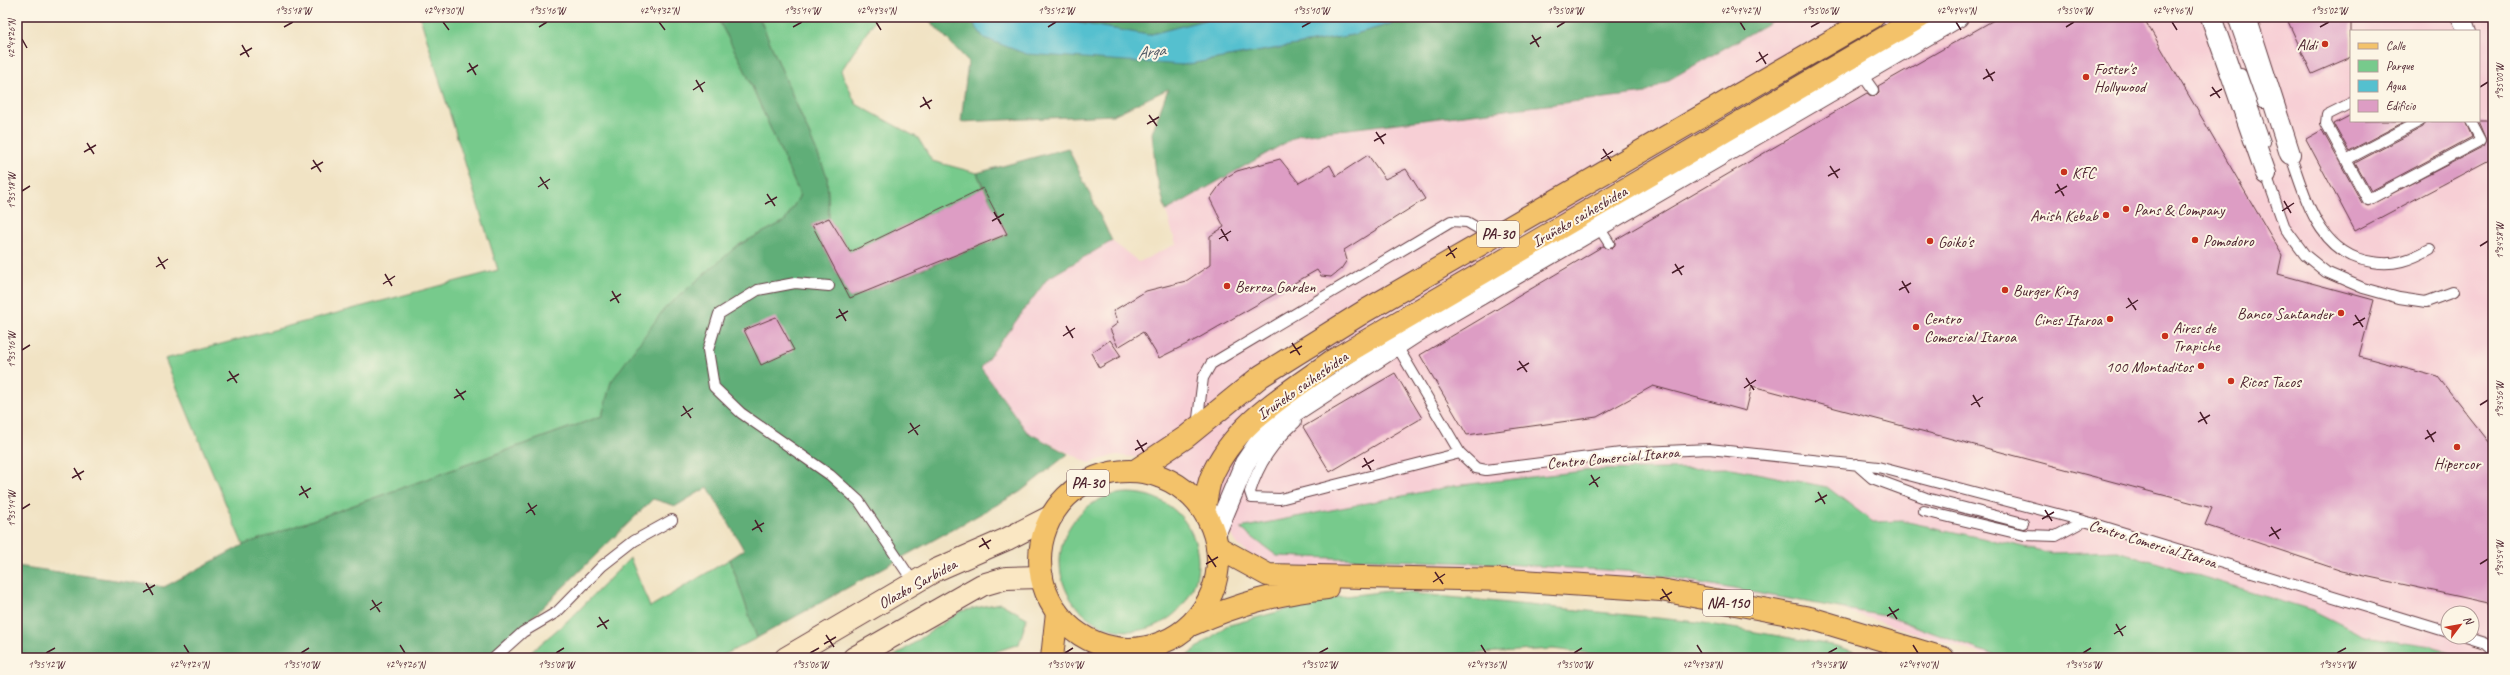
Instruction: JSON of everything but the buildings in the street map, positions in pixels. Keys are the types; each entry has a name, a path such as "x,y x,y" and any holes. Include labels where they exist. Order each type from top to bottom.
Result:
{"main road":[{"name":"Iruñeko saihesbidea","path":"1135,471 1196,428 1260,376 1365,311 1873,17"},
{"name":"Iruñeko saihesbidea","path":"1204,512 1210,480 1224,451 1248,424 1332,361 1920,17"},
{"name":"PA-30","path":"1135,471 1162,477 1186,491 1204,512 1216,541 1219,559 1207,605 1193,624 1173,638 1147,653 1115,649 1082,636 1057,612 1047,595 1042,577 1041,546 1052,516 1073,490 1102,475 1135,471"},
{"path":"1216,541 1268,575 1362,577"},
{"path":"1193,624 1233,607 1297,591 1334,587 1362,577"},
{"name":"NA-150","path":"1362,577 1507,580 1661,590 1810,618 1943,658"},
{"path":"1052,658 1057,612"}],"street":[{"path":"1216,541 1245,463 1262,438 1295,410 1397,346 1598,226 1958,17"},
{"path":"2211,17 2266,174"},
{"path":"2246,17 2290,154"},
{"name":"Olazko Sarbidea","path":"786,658 936,570 1007,539 1052,516"},
{"name":"Olazko Sarbidea","path":"854,658 982,585 1006,578 1042,577"}],"lane":[{"path":"2222,17 2265,142"},
{"path":"2233,17 2276,138"},
{"path":"2456,17 2462,30"},
{"path":"2467,17 2472,30"},
{"path":"1861,73 1873,90"},
{"path":"2350,104 2327,115 2326,123 2368,200 2480,140 2471,122"},
{"path":"2346,160 2418,122"},
{"path":"2290,154 2312,213 2328,239 2340,251 2358,260 2385,264 2412,260 2430,250"},
{"path":"2266,174 2285,228 2305,255 2326,272 2362,288 2399,298 2426,302 2453,292"},
{"path":"1196,428 1203,378 1211,364 1451,221 1467,222 1493,237"},
{"path":"1598,226 1608,243"},
{"path":"829,286 795,283 758,290 719,314 708,350 714,387 741,413 770,435 830,474 859,501 914,582"},
{"name":"Centro Comercial Itaroa","path":"1397,346 1460,453 1476,468 1486,470 1621,453 1709,449 1878,467 2084,521 2440,630"},
{"path":"1328,389 1266,453 1255,474 1250,492 1252,498 1280,499 1460,453"},
{"path":"1856,464 1872,478 1926,498 2023,523"},
{"path":"1924,511 2024,536 2056,536 2084,521"},
{"path":"494,658 523,632 557,612 602,566 634,541 672,520"},
{"path":"2480,641 2485,642 2493,650"}],"shaded area":[{"path":"1779,17 2493,17 2493,658 1994,658 1831,606 1644,581 1295,567 1254,558 1238,545 1228,530 1217,502 1179,474 1142,458 1116,455 1089,463 1027,432 981,368 1048,278 1112,241 1139,262 1176,244 1166,211 1299,135 1646,93"}],"green space":[{"path":"420,17 717,17 743,66 800,195 785,221 737,246 611,382 602,416 243,545 165,359 498,270"},
{"path":"717,17 759,17 827,176 829,218 812,225 850,298 1007,235 977,173 1068,148 1112,241 1048,278 981,368 1027,432 1068,454 1020,492 757,638 730,559 744,550 708,487 676,506 653,499 491,658 17,658 17,566 164,587 243,545 602,416 611,382 664,309 737,246 785,221 800,195 743,66"},
{"path":"759,17 877,17 841,71 856,104 918,138 932,161 977,173 983,188 850,252 829,218 827,176"},
{"path":"926,17 969,17 984,38 1183,65 1352,35 1415,17 1779,17 1646,93 1299,135 1166,211 1156,174 1152,133 1168,89 1113,115 961,122 968,61"},
{"path":"1045,17 1216,17 1148,35"},
{"path":"1731,468 1827,487 1873,522 1903,521 2052,553 2118,551 2312,610 2364,636 2432,646 2466,658 2001,658 1890,617 1639,572 1502,564 1277,556 1240,528 1453,486 1592,470"},
{"path":"1129,493 1149,496 1161,501 1178,513 1190,530 1195,542 1198,562 1195,582 1190,594 1178,611 1161,623 1149,628 1129,631 1109,628 1097,623 1080,611 1068,594 1063,582 1060,562 1063,542 1068,530 1080,513 1097,501 1109,496"},
{"path":"630,558 650,607 730,559 757,638 718,658 524,658 573,616"},
{"path":"1389,591 1697,622 1837,646 1872,658 1622,658 1553,649 1391,658 1184,658 1226,626 1329,598"},
{"path":"1000,603 1027,618 1019,644 976,658 892,658 961,611"}],"water":[{"name":"Arga","path":"969,17 1045,17 1148,35 1216,17 1415,17 1352,35 1183,65 1026,54 984,38"}],"place":[{"name":"Aldi","path":"2325,44"},
{"name":"Foster's Hollywood","path":"2086,77"},
{"name":"KFC","path":"2064,172"},
{"name":"Pans & Company","path":"2126,209"},
{"name":"Anish Kebab","path":"2106,215"},
{"name":"Pomodoro","path":"2195,240"},
{"name":"Goiko's","path":"1930,241"},
{"name":"Berroa Garden","path":"1227,286"},
{"name":"Burger King","path":"2005,290"},
{"name":"Banco Santander","path":"2341,313"},
{"name":"Cines Itaroa","path":"2110,319"},
{"name":"Centro Comercial Itaroa","path":"1916,327"},
{"name":"Aires de Trapiche","path":"2165,336"},
{"name":"100 Montaditos","path":"2201,366"},
{"name":"Ricos Tacos","path":"2231,381"},
{"name":"Hipercor","path":"2457,447"}]}
